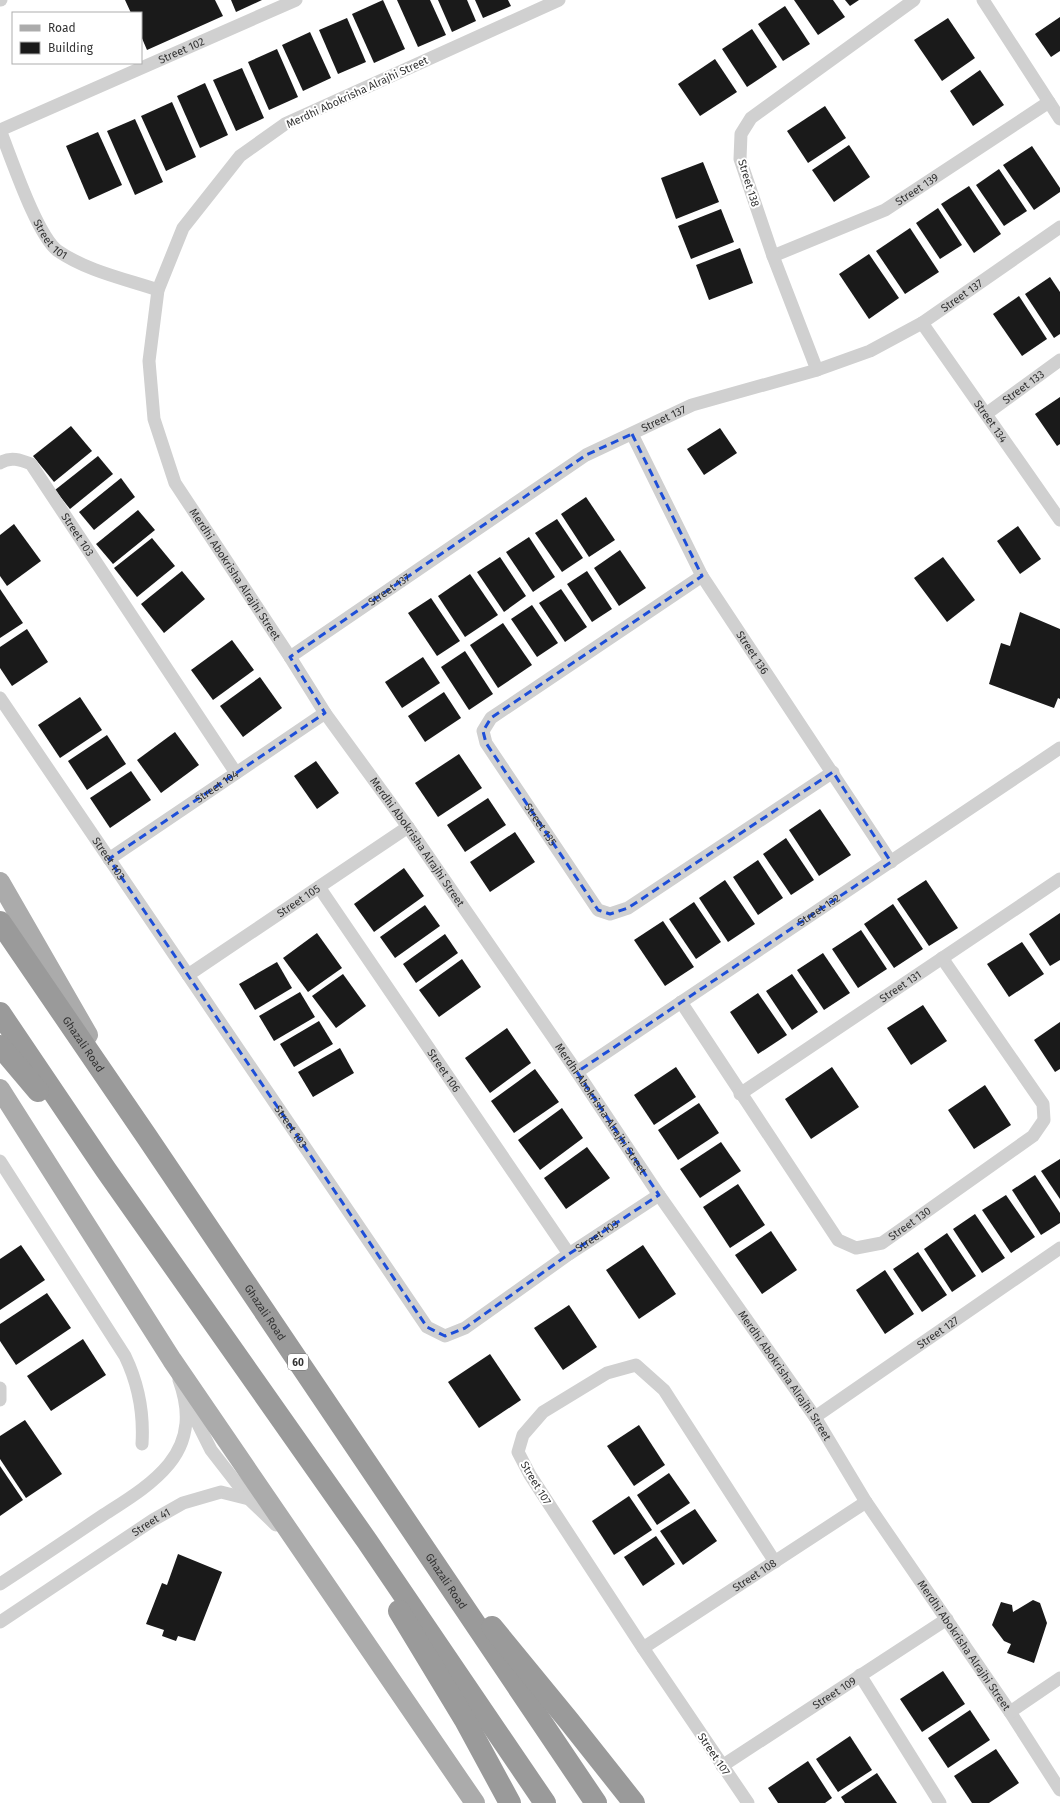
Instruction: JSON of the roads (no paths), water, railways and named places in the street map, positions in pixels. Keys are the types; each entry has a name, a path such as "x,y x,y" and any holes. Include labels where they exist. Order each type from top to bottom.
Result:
{"highway":[{"name":"Ghazali Road","path":"0,922 147,1137 596,1803"},
{"path":"0,1013 106,1170 367,1541 545,1803"},
{"path":"0,1046 106,1170"},
{"path":"408,1525 569,1721 634,1803"},
{"path":"367,1541 386,1589 412,1635 465,1720 510,1803"}],"main road":[{"path":"0,882 147,1137"},
{"path":"0,1089 172,1360 475,1803"}],"street":[{"name":"Street 102","path":"0,130 296,0"},
{"name":"Merdhi Abokrisha Alrajhi Street","path":"559,0 285,124 240,156 208,194 183,228 158,290 149,361 154,419 175,483 290,657 325,713 408,827 577,1072 659,1195 815,1417 866,1502 1010,1712 1060,1790"},
{"name":"Street 138","path":"817,370 773,256 740,159 741,134 751,118 914,0"},
{"path":"983,0 1060,119"},
{"name":"Street 139","path":"773,256 885,210 1049,102"},
{"name":"Street 101","path":"0,130 41,230 57,250 83,265 158,290"},
{"name":"Street 137","path":"290,657 586,455 692,405 817,370 870,351 922,323 1060,227"},
{"name":"Street 134","path":"922,323 1060,520"},
{"name":"Street 133","path":"986,414 1060,360"},
{"name":"Street 136","path":"632,434 702,576 833,772 891,862"},
{"name":"Street 103","path":"0,463 5,460 18,459 31,464 236,773"},
{"name":"Street 135","path":"702,576 491,718 483,731 486,743 494,756 598,910 610,914 628,908 833,772"},
{"name":"Street 103","path":"0,698 427,1327 445,1336 465,1328 569,1254 659,1195"},
{"name":"Street 104","path":"109,858 325,713"},
{"name":"Street 132","path":"577,1072 1060,748"},
{"name":"Street 105","path":"188,975 408,827"},
{"name":"Street 131","path":"740,1094 1060,879"},
{"name":"Street 106","path":"319,887 569,1254"},
{"name":"Street 130","path":"681,1002 740,1094 838,1240 856,1248 882,1243 1033,1136 1044,1120 1043,1104 942,958"},
{"path":"0,1162 125,1356 133,1373 142,1408 142,1444"},
{"name":"Street 127","path":"815,1417 1060,1248"},
{"path":"172,1360 185,1397 211,1450 248,1499"},
{"name":"Street 107","path":"748,1803 643,1648 530,1475 518,1452 523,1435 543,1412 607,1372 636,1365 664,1390 775,1562"},
{"path":"0,1388 0,1400"},
{"path":"0,1584 146,1486 170,1464 180,1445 188,1416 185,1397"},
{"name":"Street 41","path":"0,1622 154,1520 183,1503 221,1492 248,1499 304,1552"},
{"name":"Street 108","path":"643,1648 866,1502"},
{"name":"Street 109","path":"722,1766 947,1619"},
{"path":"860,1675 940,1803"},
{"path":"1010,1712 1060,1678"}]}
